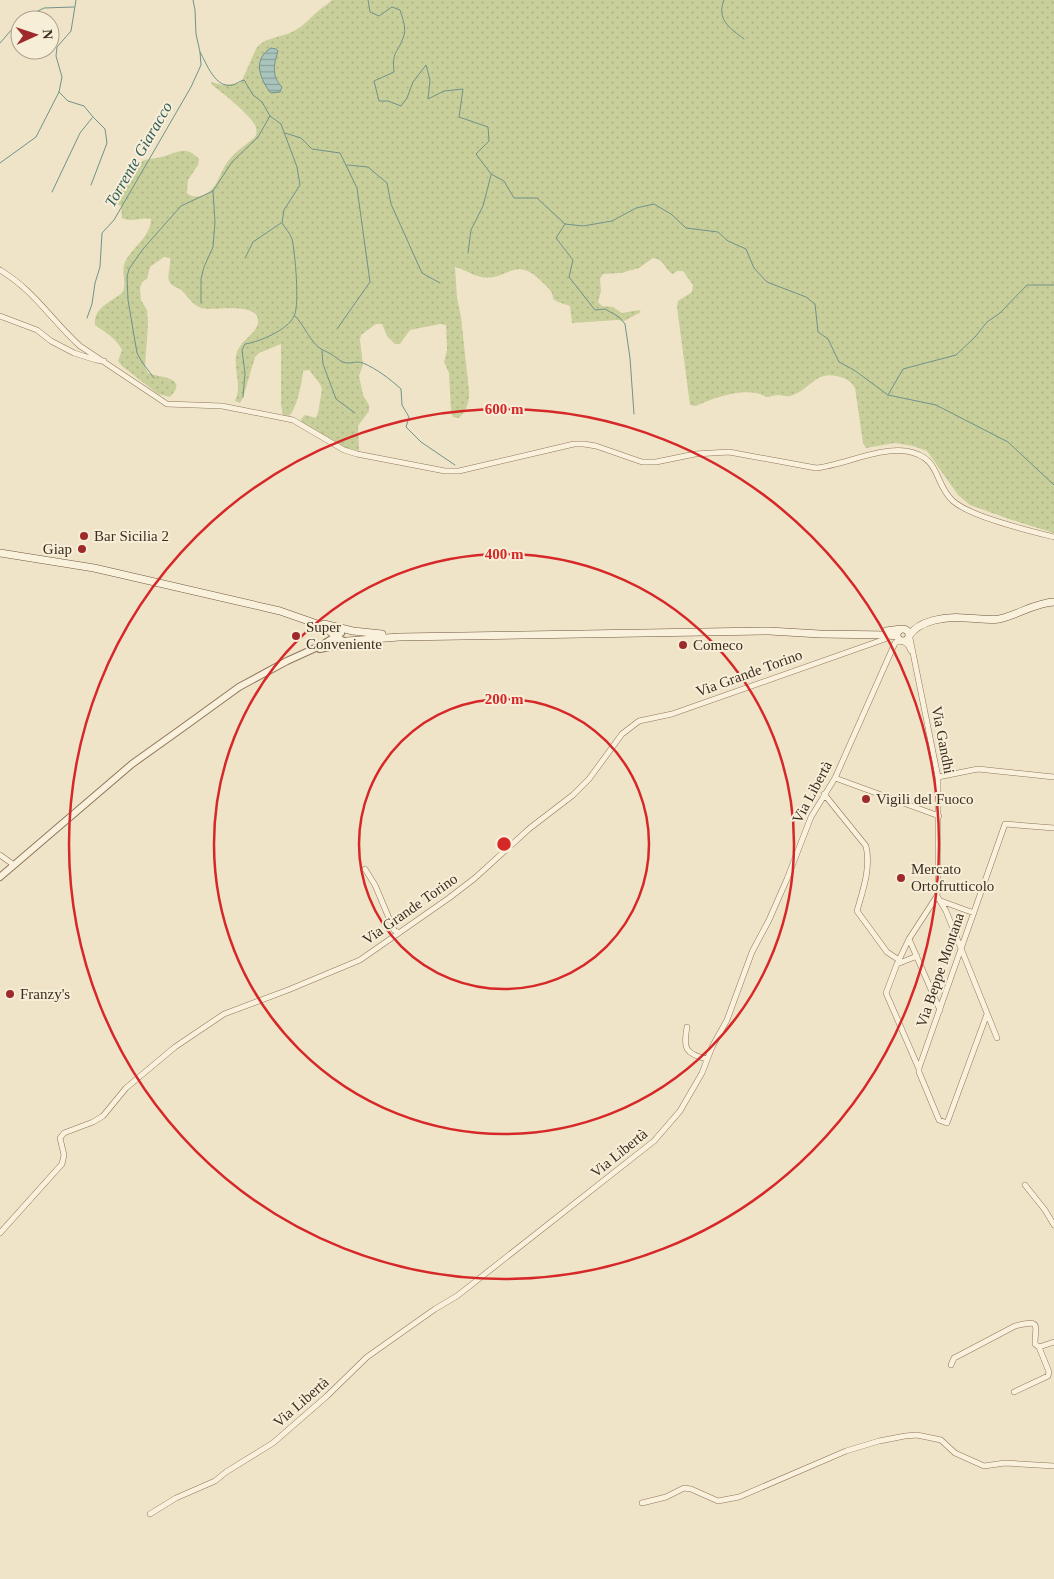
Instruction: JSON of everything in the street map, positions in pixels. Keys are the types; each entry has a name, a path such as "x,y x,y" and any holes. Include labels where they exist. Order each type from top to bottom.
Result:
{"main road":[{"path":"0,553 94,568 280,612 314,622 343,636 769,631 902,635 923,622 963,617 987,620 999,619 1045,602 1054,602"},
{"path":"314,622 355,641 399,636"},
{"path":"860,635 902,635"}],"street":[{"path":"0,270 26,288 80,346 167,404 222,406 293,420 344,450 357,454 444,472 459,471 574,444 596,446 642,462 656,462 696,454 729,452 816,468 829,467 888,451 904,451 924,457 931,463 948,495 953,501 966,509 1054,537"},
{"path":"0,316 37,330 51,341 74,353 104,361"},
{"path":"870,643 874,639 873,635"},
{"path":"902,635 914,659"},
{"name":"Via Grande Torino","path":"0,1233 62,1164 64,1155 60,1141 62,1136 103,1116 121,1093 175,1047 224,1014 360,960 399,933 475,878 530,828 573,795 590,778 622,734 639,721 679,711 870,643 902,635"},
{"name":"Via Gandhi","path":"902,635 914,659 938,777 939,899"},
{"name":"Via Libertà","path":"150,1514 176,1498 216,1482 226,1472 273,1443 327,1396 367,1357 434,1309 457,1296 654,1142 680,1111 690,1095 727,1020 752,952 769,920 811,818 835,778 895,644 902,635"},
{"path":"312,650 343,636"},
{"path":"0,878 132,764 239,687 286,661 343,636"},
{"path":"938,777 978,769 1054,777"},
{"path":"835,778 939,816"},
{"path":"824,794 866,846 868,854 867,872 858,911 887,952 898,962"},
{"name":"Via Beppe Montana","path":"919,1069 1006,824 1054,828"},
{"path":"0,855 14,865"},
{"path":"365,870 375,885 394,930 399,933"},
{"path":"939,899 974,913"},
{"path":"939,899 909,938 886,992 939,1120 948,1123 987,1014"},
{"path":"939,899 997,1038"},
{"path":"909,938 940,1010"},
{"path":"898,962 916,956"},
{"path":"687,1027 684,1042 686,1049 696,1056 707,1059"},
{"path":"1025,1185 1045,1210 1054,1225"},
{"path":"950,1365 954,1358 1015,1326 1033,1324 1038,1329 1035,1344 1039,1347 1049,1372 1048,1376 1014,1392"},
{"path":"1039,1347 1054,1342"},
{"path":"642,1503 666,1497 684,1488 691,1489 718,1501 733,1499 846,1451 879,1441 905,1436 917,1435 941,1440 955,1453 984,1466 1005,1463 1054,1466"}],"green space":[{"path":"332,0 1054,0 1054,533 970,505 958,495 927,451 895,443 866,448 863,443 855,388 849,381 842,378 829,375 823,376 797,394 790,396 766,397 750,392 741,392 721,396 696,406 690,405 677,307 678,301 692,292 693,285 683,271 677,271 673,274 660,261 653,258 639,268 621,273 603,274 600,279 601,291 598,302 602,306 613,307 622,313 639,310 641,312 624,321 572,323 570,306 553,299 548,288 533,274 525,270 518,269 498,276 481,277 455,267 469,391 466,409 459,418 453,417 451,412 449,373 444,362 447,350 446,325 440,324 410,330 400,344 395,344 387,336 382,324 376,324 361,335 360,340 363,365 359,376 363,395 369,405 369,411 358,426 359,451 346,448 302,424 301,419 305,415 316,418 322,389 309,370 303,371 299,395 292,412 289,416 283,415 281,405 281,344 259,353 255,357 243,398 240,403 235,401 238,389 237,352 257,326 256,315 251,311 243,309 201,308 170,283 168,275 170,258 164,257 150,267 147,279 142,282 140,288 141,300 147,310 148,324 145,367 148,373 170,379 176,385 170,397 158,394 122,366 118,361 122,350 120,346 95,325 95,319 100,309 123,292 124,264 148,231 151,219 129,220 122,218 121,206 110,202 109,196 129,181 141,162 181,151 194,154 199,159 198,165 188,180 187,193 195,197 207,194 215,186 229,160 255,137 256,131 255,125 247,115 212,85 211,82 223,85 240,83 259,45 267,40 297,30"}],"water":[{"path":"271,48 278,51 275,74 282,87 280,92 271,93 260,74 260,62 265,52"}],"waterway":[{"path":"0,163 36,137 59,92 62,77 56,56 57,47 71,31 76,0"},
{"name":"Torrente Giaracco","path":"87,318 100,267 102,233 114,220 191,87 201,65 193,0"},
{"path":"368,0 370,12 379,16 392,7 400,10 405,28 401,43 394,56 394,72 374,81 379,101 388,101 401,106 407,98 413,82 426,65 430,80 428,99 444,91 463,89 459,117 488,127 489,141 476,154 491,174 504,181 514,198 537,198 565,224 583,226 612,221 636,208 654,204 671,214 686,228 718,232 728,241 746,249 754,268 767,282 806,297 815,304 818,332 828,339 839,362 854,370 888,395 936,405 1008,442 1054,485"},
{"path":"724,0 722,7 723,18 729,27 744,39"},
{"path":"40,10 44,8 74,7"},
{"path":"0,43 10,32"},
{"path":"200,52 216,79 227,85 233,85 244,80 253,95 262,102 270,116 281,124 297,167 300,185 284,210 282,223 291,237 293,246 296,310 291,321 286,326 265,338 245,344 242,350 245,373 243,397"},
{"path":"59,92 68,101 84,106 105,129 107,143 91,185"},
{"path":"154,378 137,353 128,300 127,277 129,269 143,249 181,206 213,191 232,162 258,137 270,116"},
{"path":"52,192 80,133 92,118"},
{"path":"285,133 301,138 312,149 340,153 357,188 370,282 337,329"},
{"path":"347,165 368,167 387,183 391,204 422,273 440,283"},
{"path":"468,253 471,230 483,206 491,175"},
{"path":"201,303 201,279 213,247 215,222 213,191"},
{"path":"245,258 253,242 281,223"},
{"path":"565,224 556,238 573,260 569,277 595,310 605,309 619,317 625,324 630,358 634,414"},
{"path":"888,395 903,369 956,355 975,337 987,322 1000,313 1027,285 1054,285"},
{"path":"295,316 321,349 343,362 361,362 368,365 383,374 401,389 402,405 409,417 406,427 421,442 455,465"},
{"path":"322,351 323,364 336,399 355,413"}],"place":[{"name":"Bar Sicilia 2","path":"84,536"},
{"name":"Giap","path":"82,549"},
{"name":"Super Conveniente","path":"296,636"},
{"name":"Comeco","path":"683,645"},
{"name":"Vigili del Fuoco","path":"866,799"},
{"name":"Mercato Ortofrutticolo","path":"901,878"},
{"name":"Franzy's","path":"10,994"}]}
